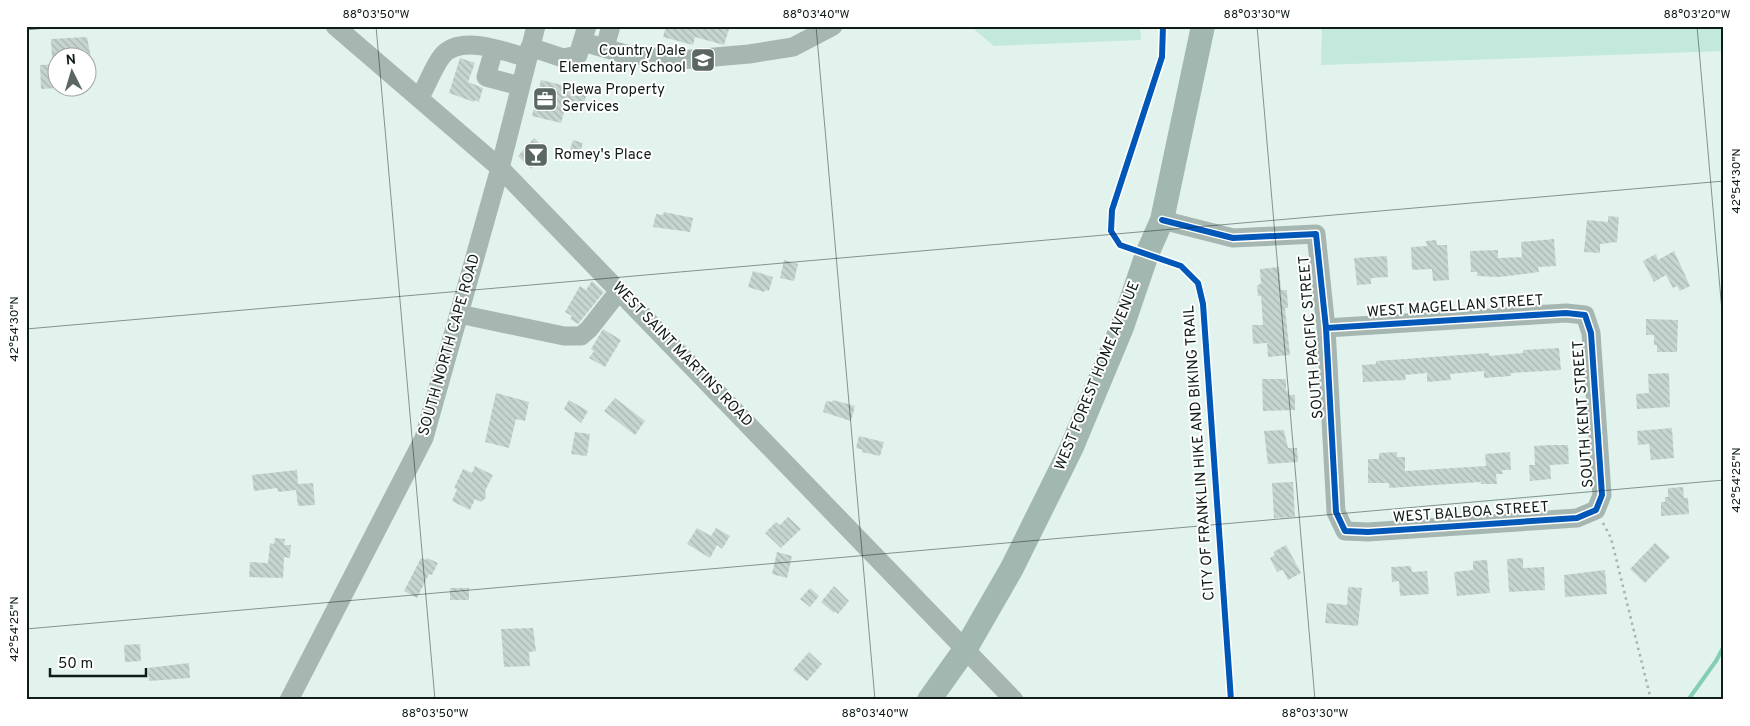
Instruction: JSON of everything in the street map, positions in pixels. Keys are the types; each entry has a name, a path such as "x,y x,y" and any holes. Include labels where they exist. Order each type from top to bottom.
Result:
{"main road":[{"name":"WEST FOREST HOME AVENUE","path":"929,700 966,648 1012,568 1071,449 1122,327 1147,254 1162,220 1203,26"}],"street":[{"name":"WEST SAINT MARTINS ROAD","path":"335,26 420,97 500,168 966,648 1014,700"},
{"name":"SOUTH NORTH CAPE ROAD","path":"289,700 424,438 500,168 536,26"},
{"path":"605,47 611,26"},
{"path":"420,97 442,56 452,47 476,44 494,49 564,58 578,55 585,34 605,47 626,54 656,59 680,60 749,54 793,47 833,26"},
{"path":"494,49 486,77 520,86"},
{"path":"451,124 482,142 492,140 511,119"},
{"name":"SOUTH PACIFIC STREET","path":"1162,220 1233,238 1316,234 1326,328 1336,512 1345,531"},
{"path":"459,314 564,336 581,336 589,329 619,291"},
{"name":"WEST MAGELLAN STREET","path":"1326,328 1566,313 1585,315"},
{"name":"SOUTH KENT STREET","path":"1585,315 1591,333 1602,494 1596,510"},
{"name":"WEST BALBOA STREET","path":"1345,531 1368,532 1576,518 1596,510"}],"path":[{"path":"1596,510 1611,538 1651,700"}],"green space":[{"path":"974,26 1140,26 1141,40 994,46 975,30"},
{"path":"1322,26 1724,26 1724,51 1321,65"}],"building":[{"path":"666,26 730,26 724,45 695,37 693,45 663,37"},
{"path":"87,37 89,48 51,48 51,39"},
{"path":"460,58 475,63 468,82 483,88 479,102 449,93"},
{"path":"40,65 48,65 48,89 41,89"},
{"path":"541,80 587,91 583,109 566,105 561,123 532,116"},
{"path":"534,138 548,152 531,169 518,156"},
{"path":"573,140 583,143 579,156 569,153"},
{"path":"664,212 693,218 690,232 653,227 656,214 663,215"},
{"path":"1608,216 1619,217 1617,242 1600,244 1600,253 1584,252 1587,220 1608,222"},
{"path":"1554,239 1556,266 1538,267 1539,272 1499,277 1477,276 1477,272 1471,272 1470,251 1498,250 1498,258 1522,257 1521,242"},
{"path":"1436,240 1437,245 1447,245 1449,280 1433,281 1432,269 1412,270 1411,247 1427,246 1426,241"},
{"path":"1674,251 1690,286 1680,291 1677,286 1673,288 1666,275 1654,282 1643,261 1656,254 1658,260"},
{"path":"1387,256 1388,277 1371,278 1371,284 1357,285 1354,258"},
{"path":"784,260 798,264 794,281 780,278"},
{"path":"1279,267 1281,290 1287,290 1288,308 1285,308 1290,355 1268,357 1267,343 1253,344 1252,325 1263,325 1261,296 1258,296 1257,285 1261,284 1260,269"},
{"path":"753,271 773,277 769,291 765,290 764,292 748,287"},
{"path":"592,281 604,292 578,324 570,319 572,316 565,312 580,286 586,290"},
{"path":"1646,319 1678,320 1677,352 1657,352 1657,345 1654,345 1654,335 1646,335"},
{"path":"603,329 621,340 605,367 589,358 594,351 591,349"},
{"path":"1559,348 1561,370 1511,373 1511,376 1484,378 1484,371 1450,374 1451,380 1427,382 1427,373 1405,375 1406,380 1363,382 1362,365 1376,364 1376,361 1489,353 1489,356 1523,353 1523,350"},
{"path":"1669,373 1670,407 1637,409 1636,394 1649,393 1648,374"},
{"path":"1262,379 1286,379 1286,391 1288,391 1289,395 1295,395 1295,410 1263,411"},
{"path":"496,393 529,402 525,421 516,419 509,448 485,442"},
{"path":"615,398 645,421 635,435 604,411"},
{"path":"569,400 588,411 581,423 564,409"},
{"path":"833,400 855,406 851,421 823,412 826,401 832,402"},
{"path":"1672,428 1674,458 1651,460 1649,444 1638,445 1637,431"},
{"path":"1284,430 1288,448 1297,448 1298,462 1268,464 1264,431"},
{"path":"575,432 590,434 587,456 571,454"},
{"path":"859,436 884,442 880,456 862,452 863,450 856,448"},
{"path":"1568,445 1569,464 1550,465 1551,479 1530,481 1529,465 1535,465 1534,446"},
{"path":"1397,452 1397,457 1405,457 1405,471 1486,466 1485,454 1510,452 1511,470 1502,470 1503,474 1496,474 1497,484 1481,484 1481,482 1389,488 1389,483 1368,483 1368,459 1379,459 1379,453"},
{"path":"475,466 493,475 485,491 486,498 481,502 475,499 470,510 452,501 457,489 454,488 463,469 472,473"},
{"path":"297,470 298,484 313,483 315,505 298,506 296,490 278,492 277,488 254,491 252,475"},
{"path":"1293,482 1295,517 1274,518 1272,483"},
{"path":"1683,487 1684,498 1688,498 1689,514 1661,516 1661,502 1665,502 1665,497 1668,497 1668,488"},
{"path":"788,517 801,529 781,548 765,533 776,522 780,525"},
{"path":"697,528 711,536 716,528 730,536 722,549 717,545 710,558 687,544"},
{"path":"275,538 285,539 284,545 291,545 290,558 284,557 283,578 249,577 250,562 268,563 270,543 274,544"},
{"path":"1655,543 1670,557 1645,583 1630,569"},
{"path":"1286,545 1301,573 1288,580 1283,570 1277,572 1270,558 1275,555 1273,552"},
{"path":"777,552 792,556 787,578 772,574"},
{"path":"421,558 426,560 427,558 438,563 432,575 429,574 417,598 404,591"},
{"path":"1523,558 1523,568 1544,567 1545,590 1509,592 1507,559"},
{"path":"1487,560 1490,593 1457,596 1454,572 1473,570 1473,561"},
{"path":"1411,566 1412,572 1427,571 1429,594 1400,596 1399,581 1392,582 1391,567"},
{"path":"1605,570 1607,594 1565,597 1564,575"},
{"path":"834,586 849,601 838,614 821,602"},
{"path":"1348,587 1362,588 1358,626 1325,623 1327,603 1347,605"},
{"path":"450,588 469,588 469,600 450,600"},
{"path":"810,588 819,596 810,607 800,599"},
{"path":"533,628 536,651 529,652 530,666 504,667 501,629"},
{"path":"140,644 141,661 125,662 124,645"},
{"path":"809,652 822,664 807,681 793,670"},
{"path":"189,663 190,678 149,681 148,668"}],"waterway":[{"path":"1688,700 1716,661 1724,646"}],"cycle path":[{"name":"CITY OF FRANKLIN HIKE AND BIKING TRAIL","path":"1163,26 1162,57 1112,210 1111,231 1120,245 1181,266 1198,283 1203,304 1231,700"},
{"path":"1162,220 1233,238 1316,234 1326,328 1336,512 1345,531 1368,532 1577,518 1596,510 1602,495 1591,333 1585,315 1566,313 1326,328"}],"place":[{"name":"Country Dale Elementary School","path":"703,60"},
{"name":"Plewa Property Services","path":"545,99"},
{"name":"Romey's Place","path":"536,155"}]}
